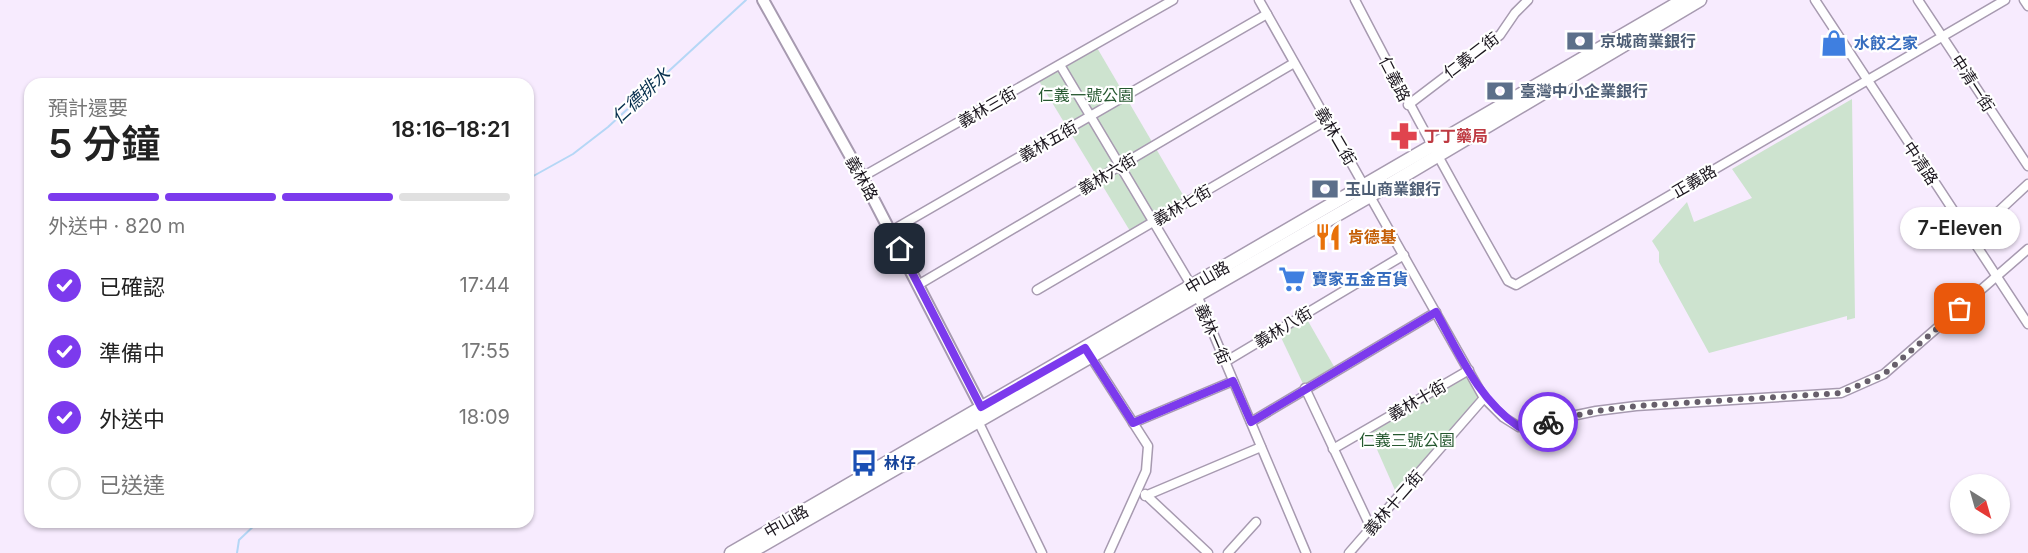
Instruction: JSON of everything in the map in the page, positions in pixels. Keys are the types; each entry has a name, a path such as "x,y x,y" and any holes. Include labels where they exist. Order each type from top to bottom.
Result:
{"main road":[{"name":"中山路","path":"1434,152 1683,0"},
{"name":"中山路","path":"749,553 977,420 1088,352 1700,0"},
{"name":"中山路","path":"731,553 981,407 1088,352"}],"street":[{"name":"義林路","path":"762,0 862,177 981,407"},
{"name":"義林三街","path":"862,177 1173,0"},
{"name":"義林二街","path":"1259,0 1485,398 1503,417 1519,427 1596,411 1636,406 1841,393 1884,374 1997,277"},
{"name":"仁義路","path":"1355,0 1434,152"},
{"name":"仁義二街","path":"1408,105 1500,35 1515,13 1528,0"},
{"name":"中清路","path":"1815,0 1866,81 2028,324"},
{"name":"中清一街","path":"1918,0 2028,166"},
{"name":"正義路","path":"1434,152 1508,281 1516,285 2005,0"},
{"path":"2024,0 2028,6"},
{"name":"義林五街","path":"891,231 1267,14"},
{"name":"義林六街","path":"918,285 1294,63"},
{"name":"義林一街","path":"1060,65 1194,291 1306,553"},
{"name":"義林七街","path":"1037,290 1327,120"},
{"path":"1971,237 2028,184"},
{"path":"1997,277 2028,249"},
{"name":"義林八街","path":"1225,362 1404,255"},
{"path":"1251,422 1436,312"},
{"path":"1088,352 1148,446 1146,471 1108,553"},
{"name":"義林十街","path":"1334,449 1468,370"},
{"path":"1133,423 1233,381"},
{"path":"1305,388 1371,528"},
{"name":"義林十二街","path":"1349,553 1485,398"},
{"path":"981,407 977,420 1042,553"},
{"path":"1145,496 1261,447"},
{"path":"1140,483 1145,496 1208,553"},
{"path":"1228,553 1256,522"}],"green space":[{"name":"仁義一號公園","path":"1096,46 1186,200 1130,231 1039,81"},
{"path":"1852,99 1855,318 1847,320 1847,316 1709,353 1659,262 1659,252 1652,241 1687,202 1694,222 1752,198 1732,169"},
{"path":"1304,314 1336,370 1305,388 1277,329"},
{"name":"仁義三號公園","path":"1469,370 1484,398 1398,497 1368,429"}],"waterway":[{"name":"仁德排水","path":"534,176 573,154 608,127 746,0"},
{"name":"仁德排水","path":"237,553 239,540 252,528"}],"way so far":[{"path":"1548,422 1596,411 1636,406 1841,393 1884,374 1960,309"}],"place":[{"name":"京城商業銀行","path":"1580,41"},
{"name":"水餃之家","path":"1834,43"},
{"name":"臺灣中小企業銀行","path":"1500,91"},
{"name":"丁丁藥局","path":"1404,136"},
{"name":"玉山商業銀行","path":"1325,189"},
{"name":"肯德基","path":"1328,237"},
{"name":"寶家五金百貨","path":"1292,279"},
{"name":"7-Eleven","path":"1960,309"},
{"name":"林仔","path":"864,463"}],"route":[{"path":"900,249 981,407 1085,348 1133,423 1233,381 1251,422 1436,312 1485,398 1503,417 1519,427 1548,422"}]}
